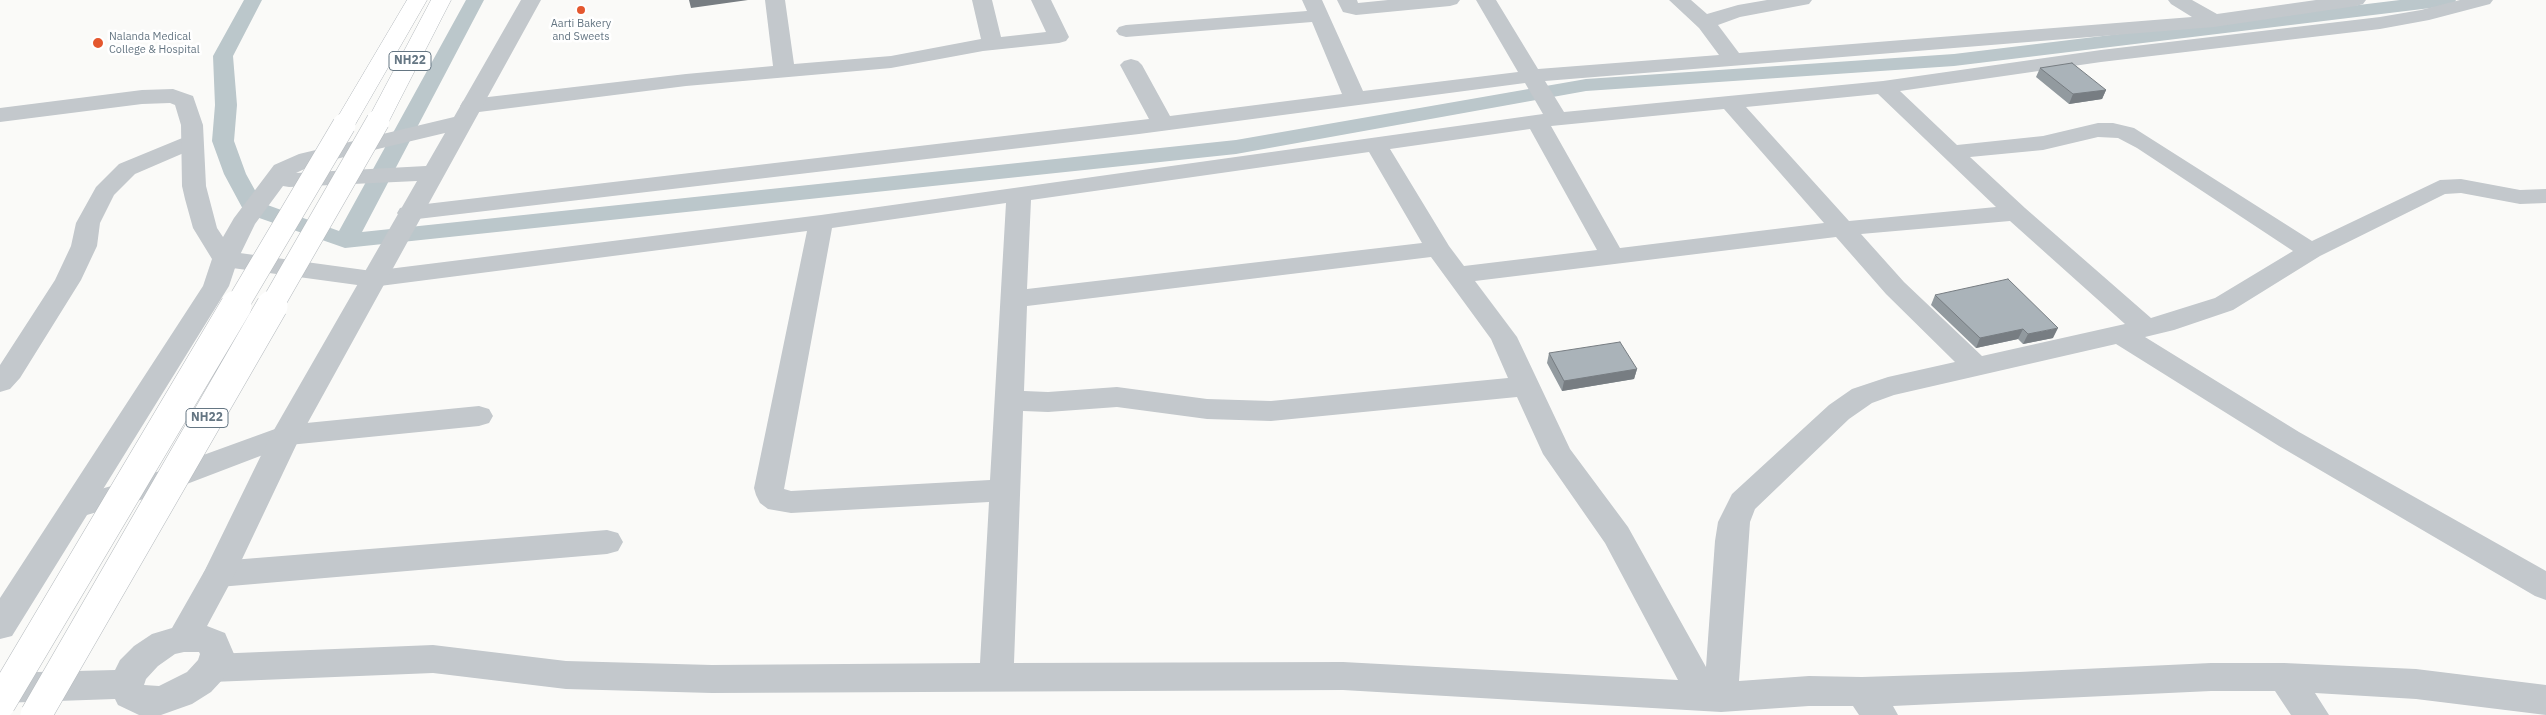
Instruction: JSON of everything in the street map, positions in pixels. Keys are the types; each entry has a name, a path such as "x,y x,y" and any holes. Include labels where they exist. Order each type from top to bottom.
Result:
{"highway":[{"name":"NH22","path":"0,703 417,0"},
{"name":"NH22","path":"36,715 385,123 441,0"},
{"path":"347,120 385,123"}],"street":[{"path":"184,638 219,574 286,435 531,0"},
{"path":"775,0 784,71"},
{"path":"982,0 992,44"},
{"path":"0,626 216,286 282,170 385,123 434,128 466,114 784,71 891,62 992,44 1059,37 1041,0"},
{"path":"1347,0 1350,8 1356,9 1450,0"},
{"path":"1486,0 1538,86 1547,120 1613,256"},
{"path":"1679,0 1706,24 1733,59"},
{"path":"1706,24 1716,17 1738,11 1802,0"},
{"path":"2178,0 2214,21"},
{"path":"407,218 1355,99 1538,86 1733,59 2214,21 2356,0"},
{"path":"0,114 142,97 173,96 185,102 192,125 194,186 205,228 231,260 377,271 821,222 1547,120 1882,87 2028,68 2101,56 2380,23 2422,16 2484,0"},
{"path":"1126,31 1314,8 1355,99"},
{"path":"1131,65 1163,124"},
{"path":"1882,87 2016,213 2133,331 2289,439 2546,587"},
{"path":"0,122 185,102"},
{"path":"1730,102 1840,229 1895,288 1976,367"},
{"path":"1952,152 2043,143 2098,130 2113,130 2126,133 2145,143 2311,251"},
{"path":"0,382 10,371 68,280 84,246 88,223 104,192 127,169 192,141"},
{"path":"1376,144 1438,249 1503,337 1558,454 1621,543 1712,696"},
{"path":"258,213 289,180 432,173"},
{"path":"1712,696 1731,540 1734,522 1743,502 1839,412 1862,396 1888,387 2133,331 2224,304 2311,251 2440,187 2461,186 2520,196 2546,196"},
{"path":"996,678 1020,194"},
{"path":"1457,275 1840,229 2016,213"},
{"path":"821,222 769,488 771,495 779,501 791,502 1005,490"},
{"path":"1014,299 1438,249"},
{"path":"1009,400 1048,402 1118,397 1207,409 1271,411 1526,386"},
{"path":"76,507 147,487 286,435 479,416"},
{"path":"219,574 607,542"},
{"path":"184,638 201,638 213,643 217,654 212,668 199,682 155,708 130,695 126,684 132,670 146,656 164,644 184,638"},
{"path":"212,668 433,659 566,675 712,679 1343,676 1712,696 1809,691 1871,703 2019,687 2211,677 2284,677 2416,684 2546,700"},
{"path":"2284,677 2311,715"},
{"path":"0,688 126,684"}],"building":[{"path":"2072,63 2106,90 2073,94 2040,68"},
{"path":"2008,279 2058,328 2028,334 2023,329 1980,338 1935,295"},
{"path":"1620,342 1637,369 1564,381 1549,353"}],"waterway":[{"path":"253,0 223,56 226,105 223,141 235,174 253,208 345,241"},
{"path":"345,241 475,0"},
{"path":"345,241 1236,147 1586,85 1954,60 2447,0"}],"place":[{"name":"Aarti Bakery and Sweets","path":"581,10"},
{"name":"Nalanda Medical College & Hospital","path":"98,43"}]}
